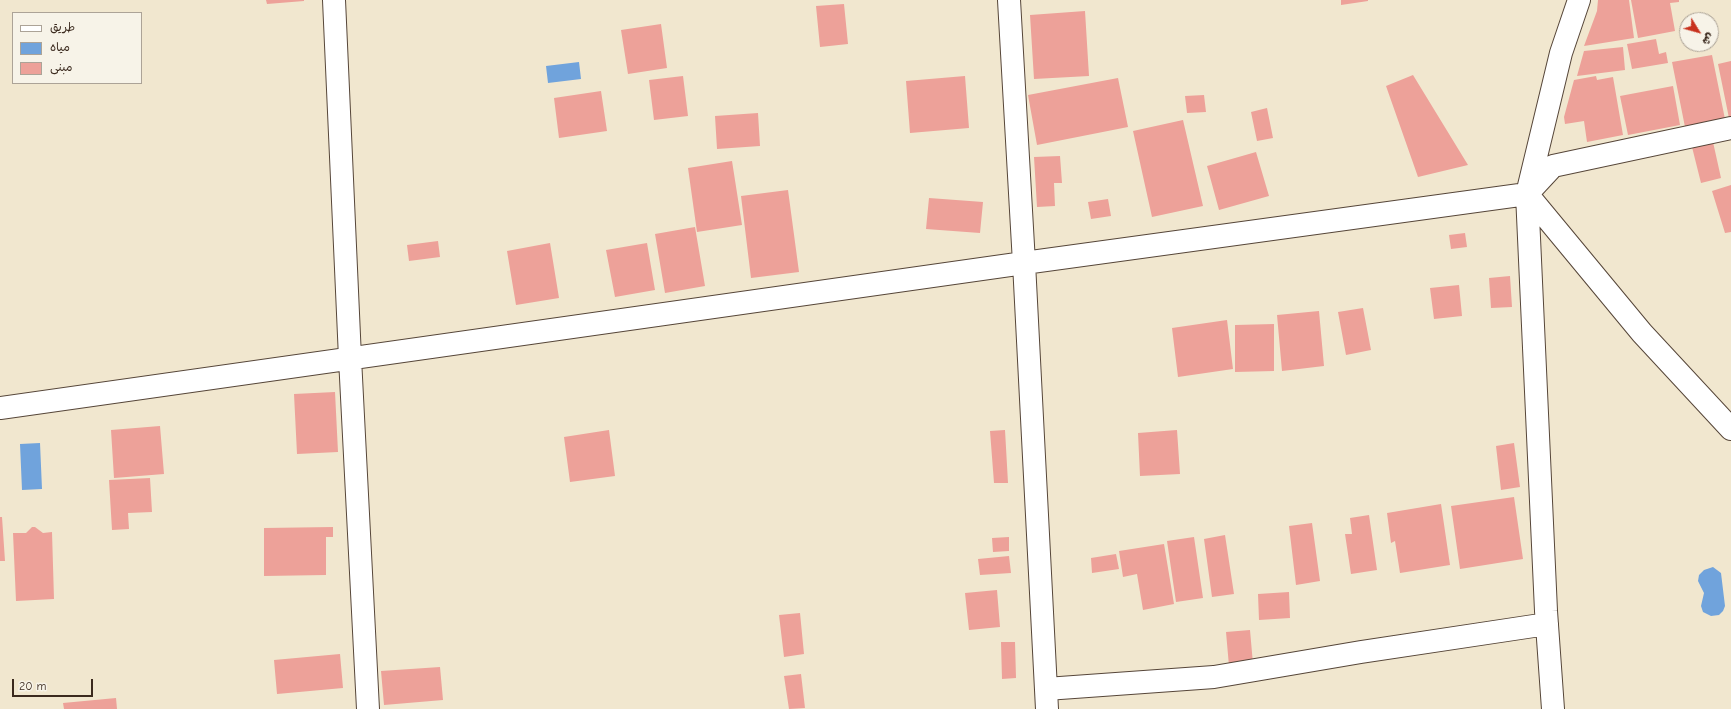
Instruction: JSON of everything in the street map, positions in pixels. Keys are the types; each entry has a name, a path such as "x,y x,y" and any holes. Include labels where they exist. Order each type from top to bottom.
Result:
{"street":[{"path":"334,0 368,709"},
{"path":"1009,0 1046,699 1214,677 1361,652 1547,624"},
{"path":"1553,709 1547,624 1527,194 1561,52 1579,0"},
{"path":"0,408 1024,263 1527,194 1553,166 1731,128"},
{"path":"1527,194 1642,333 1731,429"}],"water":[{"path":"579,62 581,79 548,83 546,66"},
{"path":"40,443 42,489 22,490 20,444"},
{"path":"1713,567 1721,573 1725,606 1719,615 1711,616 1703,612 1701,606 1704,593 1698,581 1699,575 1704,570"}],"building":[{"path":"266,0 304,0 304,1 267,4"},
{"path":"1341,0 1368,0 1368,1 1341,5"},
{"path":"1598,0 1629,0 1634,38 1584,46 1597,11"},
{"path":"1631,0 1679,0 1679,2 1670,3 1675,31 1638,38"},
{"path":"844,4 848,44 820,47 816,6"},
{"path":"1085,11 1089,76 1034,79 1030,15"},
{"path":"661,24 667,68 628,74 621,30"},
{"path":"1656,39 1659,54 1666,52 1668,63 1632,69 1627,44"},
{"path":"1623,47 1625,70 1577,76 1584,51"},
{"path":"1712,55 1726,124 1686,132 1672,62"},
{"path":"1731,61 1731,123 1730,123 1718,64"},
{"path":"1413,75 1468,165 1418,177 1386,86"},
{"path":"683,76 688,116 654,120 649,80"},
{"path":"965,76 969,128 910,133 906,81"},
{"path":"1596,76 1597,80 1613,77 1623,135 1587,142 1584,121 1565,124 1564,117 1574,80"},
{"path":"1118,78 1128,127 1037,145 1028,95"},
{"path":"1673,86 1680,125 1628,135 1620,96"},
{"path":"601,91 607,131 559,138 554,98"},
{"path":"1204,95 1206,112 1187,113 1185,96"},
{"path":"1267,108 1273,138 1257,141 1251,112"},
{"path":"758,113 760,146 717,149 715,116"},
{"path":"1183,120 1203,206 1152,217 1133,131"},
{"path":"1713,142 1721,178 1701,183 1692,147"},
{"path":"1256,152 1269,196 1219,210 1207,166"},
{"path":"1060,156 1062,183 1054,183 1055,206 1037,207 1034,157"},
{"path":"732,161 742,225 697,232 688,168"},
{"path":"1731,185 1731,232 1725,233 1712,191"},
{"path":"788,190 799,272 751,278 741,196"},
{"path":"929,198 983,202 980,233 926,229"},
{"path":"1108,199 1111,216 1091,219 1088,202"},
{"path":"695,227 705,286 665,293 655,234"},
{"path":"1465,233 1467,247 1451,249 1449,235"},
{"path":"438,241 440,257 409,261 407,245"},
{"path":"550,243 559,298 516,305 507,251"},
{"path":"647,243 655,290 615,297 606,250"},
{"path":"1510,276 1512,307 1491,308 1489,278"},
{"path":"1459,285 1462,316 1434,319 1430,288"},
{"path":"1363,308 1371,350 1346,355 1338,312"},
{"path":"1319,311 1324,366 1282,371 1277,315"},
{"path":"1227,320 1233,369 1178,377 1172,328"},
{"path":"1274,324 1274,371 1235,372 1235,325"},
{"path":"335,392 338,452 297,454 294,394"},
{"path":"160,426 164,474 114,478 111,430"},
{"path":"609,430 615,476 570,482 564,437"},
{"path":"1005,430 1008,483 994,483 990,431"},
{"path":"1177,430 1180,474 1140,476 1138,433"},
{"path":"1514,443 1520,487 1501,490 1496,446"},
{"path":"150,478 152,512 128,513 129,529 112,530 109,480"},
{"path":"1514,497 1523,559 1460,569 1451,506"},
{"path":"1441,504 1450,565 1400,573 1395,541 1391,543 1387,513"},
{"path":"1369,515 1377,570 1351,574 1345,534 1352,534 1350,518"},
{"path":"0,517 2,517 5,561 0,561"},
{"path":"1312,523 1320,581 1296,585 1289,526"},
{"path":"32,527 35,527 43,533 52,532 54,599 16,601 13,533 26,533"},
{"path":"333,527 333,537 326,537 326,575 264,576 264,528"},
{"path":"1225,535 1234,594 1212,597 1204,539"},
{"path":"1009,537 1009,551 993,552 992,538"},
{"path":"1194,537 1203,598 1176,602 1167,541"},
{"path":"1164,544 1174,604 1143,610 1137,574 1123,577 1119,551"},
{"path":"1116,554 1119,569 1092,573 1091,558"},
{"path":"1009,556 1011,573 980,575 978,559"},
{"path":"997,590 1000,627 969,630 965,593"},
{"path":"1289,592 1290,618 1259,620 1258,594"},
{"path":"800,613 804,654 784,657 779,615"},
{"path":"1250,630 1253,664 1229,666 1226,632"},
{"path":"1001,642 1015,642 1016,678 1002,679"},
{"path":"340,654 343,688 277,694 274,660"},
{"path":"440,667 443,700 384,705 381,671"},
{"path":"801,674 805,708 789,709 784,676"},
{"path":"116,698 117,709 64,709 63,703"}]}
